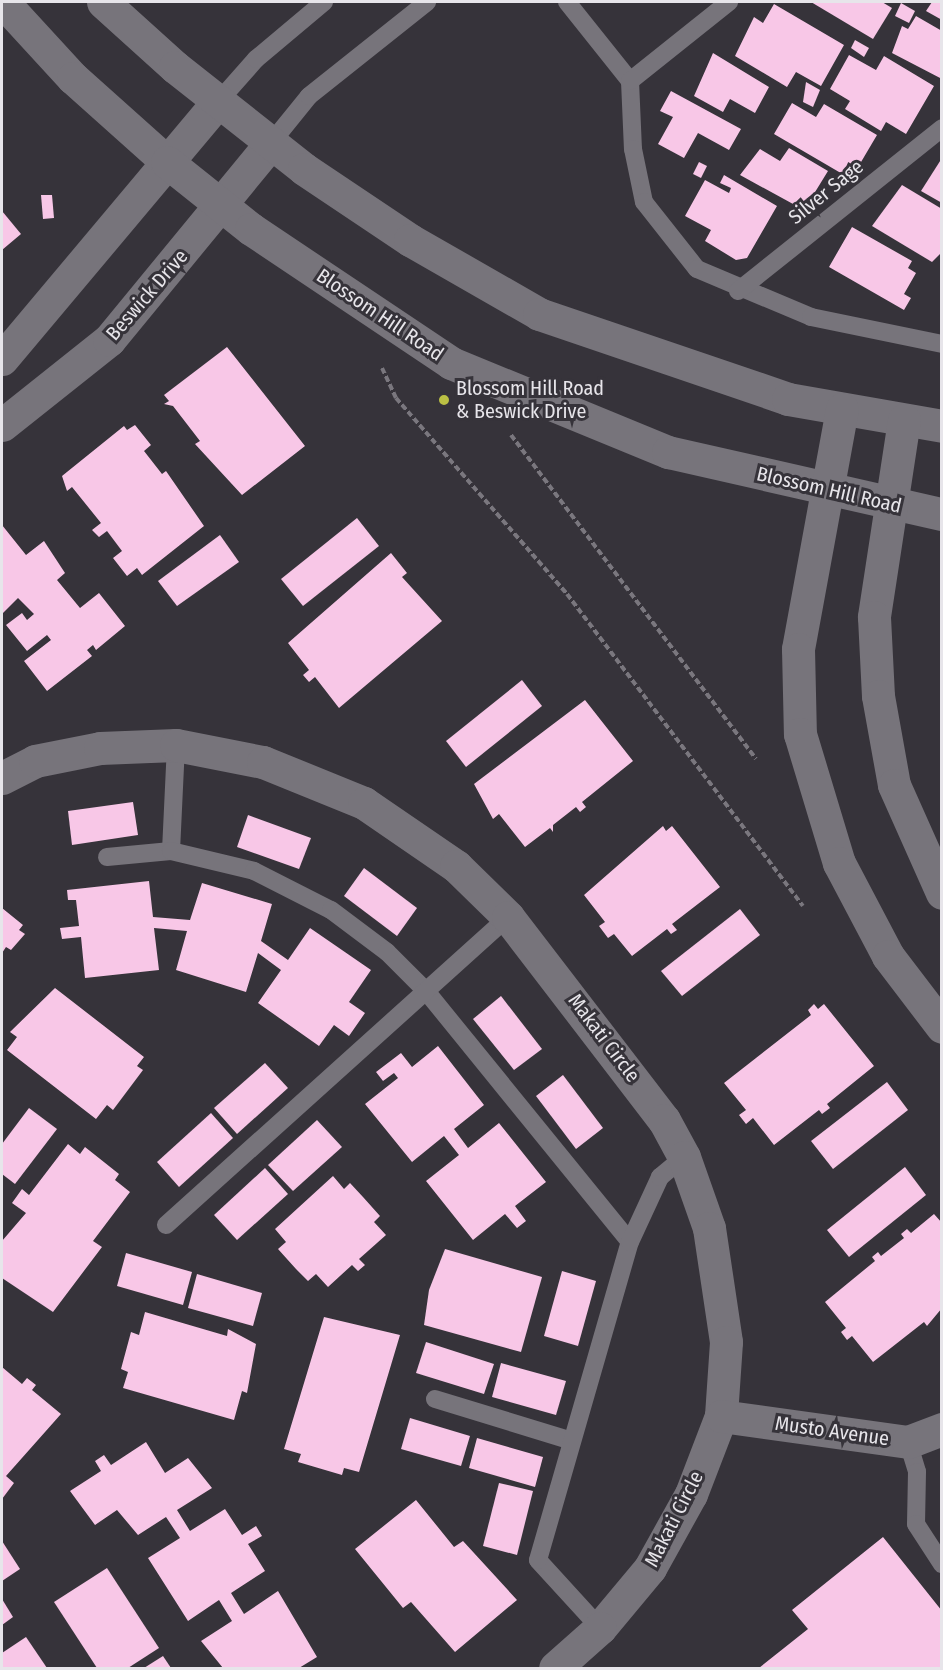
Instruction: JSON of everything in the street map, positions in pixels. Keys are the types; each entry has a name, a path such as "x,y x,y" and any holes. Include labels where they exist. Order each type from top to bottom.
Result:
{"main road":[{"name":"Blossom Hill Road","path":"3,2 73,78 167,162 222,205 451,363 668,452 893,505 942,514"},
{"path":"103,2 218,102 271,143 410,240 539,314 690,368 788,399 942,426"},
{"path":"2,359 218,102"},
{"name":"Beswick Drive","path":"2,425 109,340 271,143"},
{"path":"842,409 798,650 800,734 839,862 888,956 942,1027"},
{"path":"904,420 893,505 874,617 878,696 894,785 942,892"},
{"name":"Makati Circle","path":"2,777 35,761 100,748 176,746 263,762 364,803 456,866 508,917 626,1066 684,1156 709,1228 726,1342 721,1416 692,1494 650,1568 600,1628 555,1668"},
{"name":"Musto Avenue","path":"721,1416 908,1442 942,1429"}],"lane":[{"path":"271,143 309,96 427,2"},
{"path":"567,2 630,81 633,149 644,202 697,269 738,291 811,318 942,344"},
{"path":"630,81 729,2"},
{"path":"218,102 256,59 314,4"},
{"name":"Silver Sage","path":"738,291 942,128"},
{"path":"171,851 176,746"},
{"path":"107,857 171,851 254,871 331,910 387,951 426,992 630,1242"},
{"path":"166,1225 508,917"},
{"path":"600,1628 538,1560 630,1242 660,1177 684,1156"},
{"path":"435,1399 572,1441"},
{"path":"908,1442 917,1472 915,1524 942,1564"}],"path":[{"path":"382,368 396,398 567,594 803,906"},
{"path":"511,435 756,759"}],"building":[{"path":"811,2 882,2 892,8 873,39"},
{"path":"932,2 942,2 942,20 926,11"},
{"path":"901,3 915,11 909,23 895,16"},
{"path":"774,4 844,45 821,86 796,72 787,87 735,56 754,17 763,23"},
{"path":"916,16 942,31 942,79 892,53 902,26 908,29"},
{"path":"855,40 869,48 864,57 851,48"},
{"path":"713,53 769,87 755,113 730,99 723,112 694,96"},
{"path":"849,55 876,70 884,56 934,86 906,134 886,122 881,131 845,109 850,101 830,89"},
{"path":"806,82 820,90 813,107 803,102"},
{"path":"671,91 741,129 729,150 698,133 684,158 658,144 673,117 660,111"},
{"path":"792,103 816,117 824,104 877,135 851,179 774,134"},
{"path":"789,148 828,171 804,210 740,175 760,149 780,161"},
{"path":"942,158 942,203 921,191"},
{"path":"699,162 707,166 701,178 693,174"},
{"path":"724,175 777,206 747,258 736,260 705,241 711,230 685,216 705,180 729,193 731,188 720,183"},
{"path":"902,185 942,209 942,252 932,262 872,226"},
{"path":"41,195 52,195 54,218 43,219"},
{"path":"2,211 21,234 2,250"},
{"path":"852,227 912,261 908,268 916,273 904,294 911,298 904,310 829,267"},
{"path":"227,347 305,446 242,495 195,444 200,441 173,406 164,404 169,401 164,395"},
{"path":"135,425 151,445 144,451 162,474 166,471 204,526 142,575 137,568 127,576 113,558 122,551 107,531 99,537 92,530 101,523 72,487 67,491 62,476 124,426 127,430"},
{"path":"357,518 379,546 303,606 281,579"},
{"path":"2,525 26,555 44,541 65,573 57,580 80,608 99,593 125,626 96,650 93,645 87,650 92,656 47,691 24,661 51,640 47,635 27,651 6,625 22,613 27,620 34,614 18,598 2,614"},
{"path":"220,535 239,562 177,606 158,581"},
{"path":"391,553 407,573 402,577 442,621 339,708 315,677 309,682 303,675 309,670 288,643"},
{"path":"522,680 542,706 466,767 446,741"},
{"path":"585,700 633,761 582,802 586,807 580,812 576,807 553,825 553,832 550,828 525,847 499,814 493,819 474,784"},
{"path":"133,802 138,835 72,845 68,811"},
{"path":"248,815 311,838 299,869 237,847"},
{"path":"663,826 666,831 672,826 720,887 672,924 677,930 671,934 667,929 632,956 614,934 608,938 599,926 605,922 584,895"},
{"path":"364,868 417,908 397,936 344,896"},
{"path":"149,881 153,917 190,920 202,883 272,904 261,941 288,960 310,928 371,970 349,1002 365,1013 349,1036 334,1025 319,1046 258,1003 281,970 258,953 246,992 176,970 187,931 154,928 159,970 85,978 81,937 62,939 60,928 79,926 76,900 68,900 67,890"},
{"path":"2,908 23,925 19,930 25,934 11,950 6,947 2,953"},
{"path":"740,909 760,935 682,996 661,971"},
{"path":"55,988 144,1057 137,1066 143,1070 113,1110 107,1105 96,1119 7,1050 17,1037 10,1032"},
{"path":"501,996 542,1049 514,1070 473,1019"},
{"path":"814,1004 818,1009 824,1004 874,1066 827,1104 830,1108 822,1114 819,1110 774,1145 753,1118 746,1124 739,1115 746,1110 724,1083 811,1015 808,1010"},
{"path":"438,1046 484,1105 454,1129 468,1148 499,1123 546,1182 515,1206 526,1221 517,1228 505,1214 473,1240 426,1181 459,1155 444,1136 412,1162 365,1104 398,1078 394,1073 383,1081 376,1072 401,1053 412,1067"},
{"path":"265,1063 288,1088 237,1134 214,1108"},
{"path":"563,1075 603,1128 576,1149 536,1096"},
{"path":"887,1082 908,1110 833,1169 811,1141"},
{"path":"29,1108 57,1129 15,1184 2,1174 2,1144"},
{"path":"211,1113 233,1138 179,1187 157,1162"},
{"path":"317,1120 342,1147 293,1191 268,1165"},
{"path":"68,1144 80,1154 85,1147 119,1174 115,1180 130,1192 93,1241 102,1247 53,1312 2,1278 2,1241 26,1213 12,1203 22,1189 29,1195"},
{"path":"905,1167 926,1195 849,1257 827,1230"},
{"path":"265,1168 288,1194 237,1240 214,1215"},
{"path":"333,1176 344,1189 350,1183 363,1197 380,1216 374,1222 386,1235 359,1259 365,1265 358,1271 352,1265 328,1287 316,1274 308,1281 296,1269 278,1249 286,1242 275,1229"},
{"path":"934,1214 942,1223 942,1308 927,1326 924,1322 873,1362 852,1336 847,1340 841,1332 846,1328 825,1302 875,1261 872,1257 878,1252 881,1256 904,1238 901,1234 907,1229 911,1233"},
{"path":"445,1249 542,1277 521,1352 424,1325 429,1290"},
{"path":"126,1253 192,1272 183,1305 117,1286"},
{"path":"562,1271 596,1281 578,1346 544,1336"},
{"path":"197,1274 262,1293 253,1326 188,1308"},
{"path":"145,1312 227,1336 228,1329 256,1344 247,1393 242,1391 234,1420 123,1388 128,1372 121,1369 131,1332 139,1335"},
{"path":"324,1317 400,1335 359,1472 344,1468 342,1475 298,1462 301,1454 284,1449"},
{"path":"426,1342 494,1364 484,1394 416,1373"},
{"path":"501,1363 566,1381 556,1415 492,1397"},
{"path":"2,1367 22,1384 27,1378 36,1385 32,1390 61,1414 6,1476 14,1483 2,1499"},
{"path":"410,1418 470,1436 461,1466 401,1449"},
{"path":"477,1438 543,1457 535,1487 469,1468"},
{"path":"146,1442 165,1473 188,1458 212,1488 177,1510 190,1531 225,1509 242,1535 256,1526 262,1536 248,1544 265,1571 231,1593 244,1614 278,1591 317,1657 299,1668 223,1668 201,1641 232,1621 219,1600 188,1621 148,1558 180,1538 166,1517 138,1535 117,1510 95,1525 70,1491 101,1471 95,1461 104,1455 111,1465"},
{"path":"499,1483 533,1491 517,1555 483,1546"},
{"path":"416,1500 454,1547 463,1541 517,1600 455,1652 411,1602 403,1608 355,1549"},
{"path":"883,1537 942,1611 942,1668 759,1668 808,1629 792,1610"},
{"path":"2,1541 20,1569 2,1581"},
{"path":"107,1568 159,1648 128,1668 97,1668 54,1602"},
{"path":"2,1599 13,1617 2,1625"},
{"path":"26,1637 47,1668 2,1668 2,1653"},
{"path":"163,1656 171,1668 144,1668"}],"place":[{"name":"Blossom Hill Road & Beswick Drive","path":"444,400"}]}
